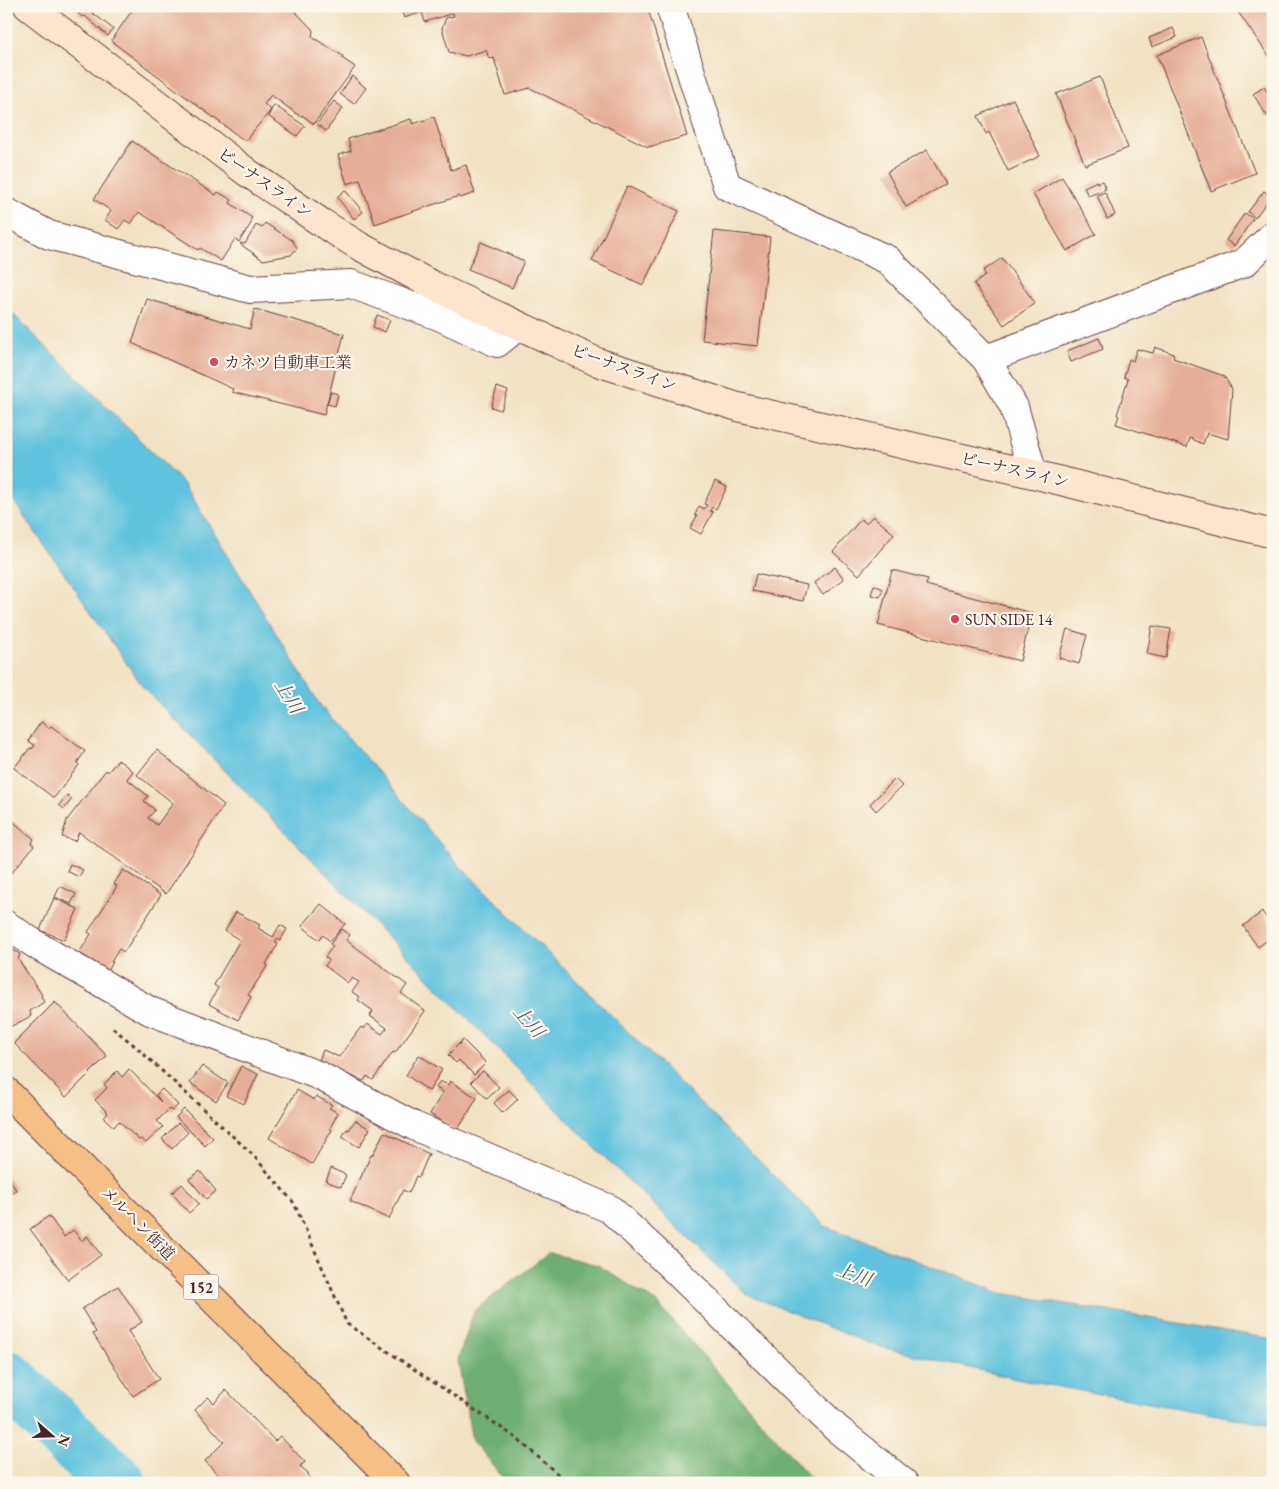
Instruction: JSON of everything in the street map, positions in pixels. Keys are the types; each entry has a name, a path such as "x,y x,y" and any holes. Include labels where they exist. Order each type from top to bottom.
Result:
{"highway":[{"name":"メルヘン街道","path":"6,1091 396,1483"}],"main road":[{"name":"ビーナスライン","path":"28,6 248,173 322,223 359,246 432,285 597,362 738,406 1033,474 1273,534"}],"street":[{"path":"670,6 727,186 888,260 986,360 1014,408 1033,474"},
{"path":"6,212 49,235 250,289 351,284 439,316 497,343 518,326"},
{"path":"986,360 1244,263 1273,235"},
{"path":"6,925 41,948 150,1011 320,1076 414,1126 610,1209 671,1266 836,1428 904,1483"}],"path":[{"path":"106,1022 136,1046 253,1155 294,1203 347,1324 515,1437 568,1483"}],"green space":[{"path":"549,1253 598,1265 656,1302 815,1483 508,1483 472,1441 458,1360 474,1311"}],"water":[{"name":"上川","path":"6,307 184,484 320,705 459,865 825,1226 1001,1293 1273,1339 1273,1425 1021,1380 873,1345 746,1294 590,1143 143,687 6,490"}],"building":[{"path":"77,6 94,6 90,11 113,29 108,36 85,16 82,17 78,13"},
{"path":"135,6 290,6 313,30 312,37 343,56 342,58 355,67 314,124 271,95 264,104 271,110 245,141 111,41"},
{"path":"400,6 647,6 687,136 648,147 530,88 505,95 494,58 489,59 486,50 466,56 449,52 442,28 446,18 454,16 453,13 425,22 422,12 404,18"},
{"path":"1234,6 1273,6 1273,62"},
{"path":"1173,28 1177,37 1152,47 1149,38"},
{"path":"1201,37 1255,173 1211,191 1157,55"},
{"path":"352,76 366,88 354,104 340,94"},
{"path":"1100,77 1128,148 1085,165 1056,94"},
{"path":"1264,87 1273,100 1273,113 1267,116 1253,94"},
{"path":"1013,99 1040,156 1008,171 989,132 986,134 978,116"},
{"path":"334,101 343,108 326,131 317,124"},
{"path":"274,105 305,126 297,136 268,116"},
{"path":"434,117 451,170 466,165 475,193 460,198 459,196 375,224 360,180 347,184 338,155 351,151 348,139 411,119 413,124"},
{"path":"132,141 216,195 218,192 232,200 230,203 252,218 250,220 252,222 239,242 235,239 221,261 200,248 198,250 139,212 131,224 125,220 118,229 105,220 111,211 94,199"},
{"path":"927,150 946,184 906,207 887,172"},
{"path":"1062,177 1096,234 1067,251 1033,194"},
{"path":"1097,181 1097,183 1102,181 1106,189 1088,196 1084,187"},
{"path":"627,186 679,211 643,285 592,261"},
{"path":"345,190 363,212 354,219 337,197"},
{"path":"1264,191 1271,196 1255,218 1248,212"},
{"path":"1105,192 1115,215 1107,219 1097,195"},
{"path":"1245,213 1253,219 1234,246 1226,240"},
{"path":"265,223 292,240 297,248 291,255 263,260 240,244 245,244 256,225 262,228"},
{"path":"714,231 770,237 758,346 702,340"},
{"path":"481,242 524,261 512,288 468,269"},
{"path":"1002,258 1035,303 1004,325 974,284 986,275 983,271"},
{"path":"147,299 250,329 255,309 344,334 324,415 232,392 233,389 132,343"},
{"path":"377,315 390,320 385,332 373,327"},
{"path":"1099,338 1103,349 1071,362 1067,351"},
{"path":"1155,347 1174,354 1173,358 1224,376 1232,389 1228,439 1207,433 1203,444 1190,438 1187,447 1116,424 1128,379 1124,377 1129,359 1133,361 1137,349 1153,353"},
{"path":"497,387 508,391 501,410 491,407"},
{"path":"331,392 338,394 335,406 327,404"},
{"path":"715,481 727,487 716,509 712,507 710,511 713,512 701,534 690,528 697,516 695,515 699,506 704,509 707,505 704,504"},
{"path":"873,516 894,534 859,575 833,552 861,519 866,523"},
{"path":"835,567 844,579 823,595 814,583"},
{"name":"SUN SIDE 14","path":"892,570 928,579 926,585 1032,613 1020,661 878,625"},
{"path":"756,574 807,585 803,601 752,591"},
{"path":"874,585 883,589 880,597 871,595"},
{"path":"1152,626 1171,629 1166,658 1147,654"},
{"path":"1067,629 1087,635 1079,664 1059,658"},
{"path":"41,722 49,728 51,726 85,751 77,763 79,765 54,798 14,768 30,748 32,749 35,745 28,741"},
{"path":"157,750 224,805 166,894 79,832 75,841 62,837 67,820 106,770 108,772 118,760 133,771 127,779 148,796 144,801 155,810 148,818 157,825 173,803 137,775"},
{"path":"895,779 902,786 876,811 870,804"},
{"path":"67,795 72,799 64,809 59,805"},
{"path":"9,818 34,839 31,844 34,846 6,879 6,822"},
{"path":"70,864 83,870 79,877 67,871"},
{"path":"123,870 161,895 124,952 119,949 108,971 79,953 91,934 88,932 117,886 114,884"},
{"path":"60,886 76,894 71,904 55,897"},
{"path":"54,898 78,909 64,940 40,930"},
{"path":"321,904 345,924 330,941 323,935 319,940 302,926"},
{"path":"236,912 260,925 258,928 273,937 280,925 287,929 280,941 277,939 275,943 278,944 266,964 268,965 248,995 251,997 238,1020 209,1004 218,988 214,985 240,940 225,931"},
{"path":"1262,912 1273,926 1273,936 1258,947 1243,926"},
{"path":"342,929 350,935 346,940 407,985 401,993 425,1011 373,1080 367,1076 364,1081 318,1063 323,1050 339,1057 361,1027 364,1029 367,1024 382,1034 387,1028 370,1016 373,1011 358,1000 360,997 352,992 359,982 352,978 348,983 325,966 329,960 325,957 333,946 330,944"},
{"path":"6,946 20,954 18,959 42,995 44,1002 30,1011 31,1016 6,1029 6,967 10,965 6,963"},
{"path":"55,1002 107,1056 66,1097 14,1043"},
{"path":"463,1040 486,1063 474,1075 459,1060 456,1063 448,1055"},
{"path":"419,1055 442,1070 429,1091 406,1075"},
{"path":"202,1066 228,1083 216,1101 190,1083"},
{"path":"241,1066 258,1074 244,1104 226,1096"},
{"path":"129,1069 161,1102 156,1095 162,1089 178,1105 172,1111 169,1109 157,1121 163,1127 146,1143 141,1139 139,1140 119,1121 114,1127 104,1118 108,1113 95,1100 107,1088 104,1084 117,1071 122,1077"},
{"path":"483,1071 499,1087 487,1099 471,1082"},
{"path":"440,1081 448,1085 450,1081 477,1098 457,1131 430,1114 443,1092 436,1088"},
{"path":"297,1090 314,1100 316,1096 332,1105 329,1108 338,1113 330,1128 332,1130 312,1164 269,1138"},
{"path":"509,1090 518,1099 503,1113 494,1103"},
{"path":"184,1109 213,1138 205,1146 176,1117"},
{"path":"355,1120 370,1129 359,1147 342,1137"},
{"path":"178,1123 188,1132 172,1149 162,1139"},
{"path":"384,1132 429,1154 419,1177 416,1176 409,1193 403,1190 389,1219 350,1201"},
{"path":"331,1168 346,1175 341,1187 326,1181"},
{"path":"200,1171 216,1191 206,1199 189,1179"},
{"path":"6,1174 16,1190 6,1196"},
{"path":"182,1184 199,1204 189,1213 172,1193"},
{"path":"49,1216 64,1237 73,1230 82,1241 87,1236 101,1255 68,1280 30,1229"},
{"path":"118,1286 142,1322 128,1331 159,1379 133,1396 93,1334 96,1332 82,1309"},
{"path":"226,1390 275,1441 280,1436 305,1462 300,1466 308,1473 310,1483 226,1483 205,1461 224,1442 195,1410 208,1397 214,1403"}],"waterway":[{"path":"6,1378 117,1483"}],"place":[{"name":"カネツ自動車工業","path":"214,362"},
{"name":"SUN SIDE 14","path":"955,619"}]}
